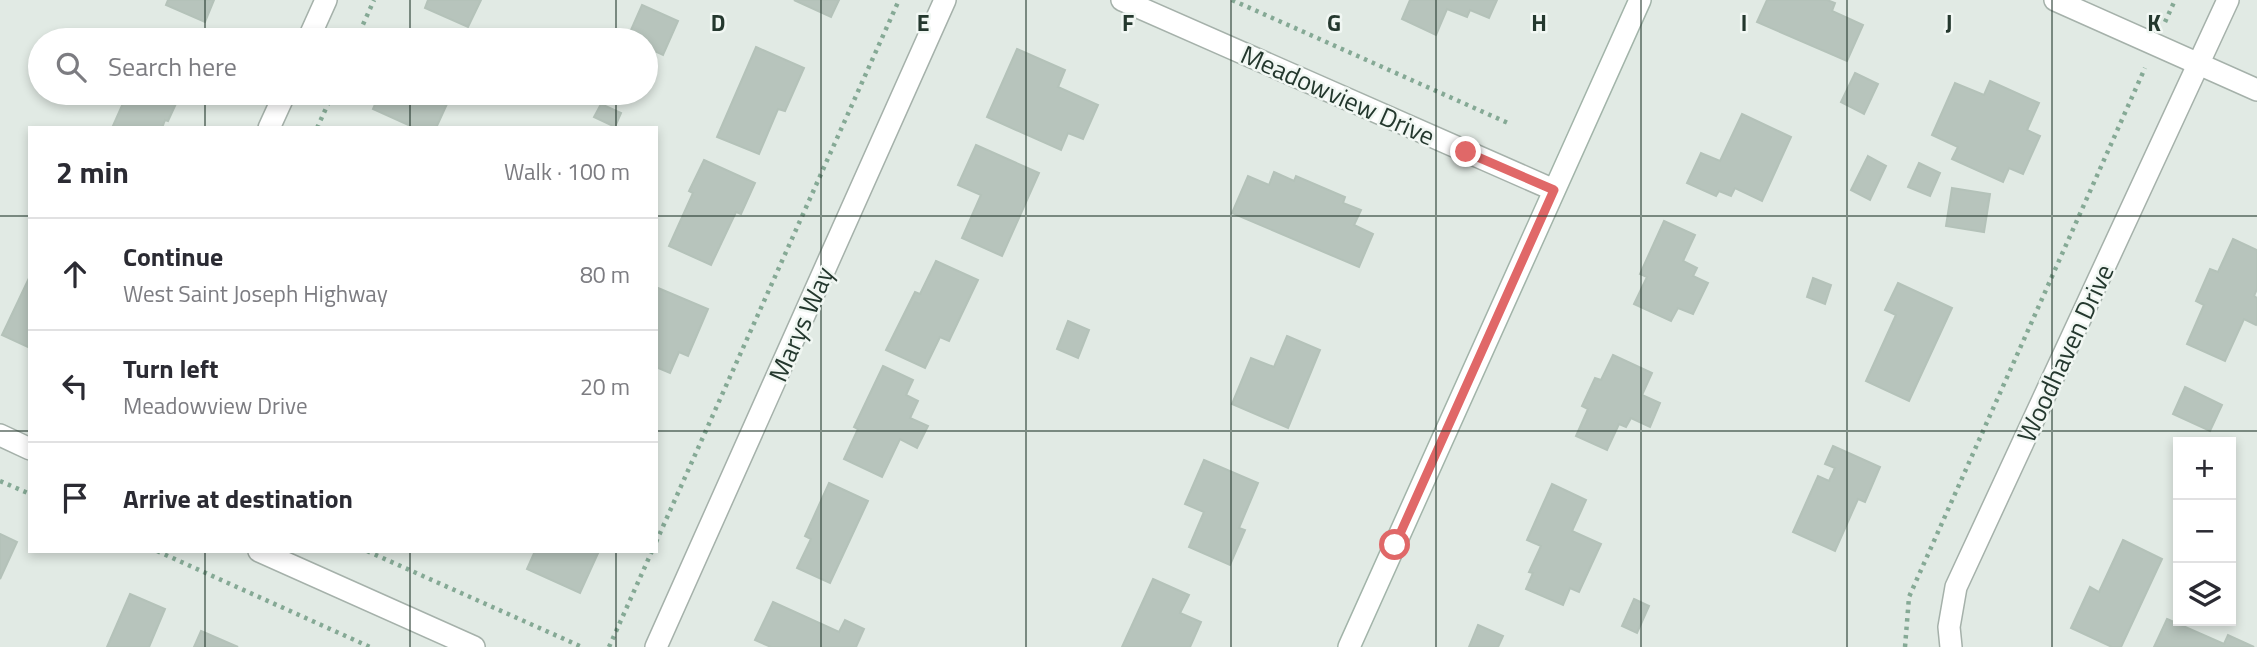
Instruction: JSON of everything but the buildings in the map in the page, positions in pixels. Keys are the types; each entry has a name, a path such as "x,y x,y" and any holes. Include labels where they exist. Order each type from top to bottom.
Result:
{"street":[{"path":"313,28 326,0"},
{"name":"Marys Way","path":"656,647 946,0"},
{"name":"Meadowview Drive","path":"1122,0 1554,190"},
{"path":"1349,647 1640,0"},
{"path":"2054,0 2257,90"},
{"name":"Woodhaven Drive","path":"1951,647 1949,627 1956,587 2228,0"},
{"path":"270,126 280,105"},
{"path":"0,435 28,448"},
{"path":"263,553 474,647"}],"path":[{"path":"361,28 374,0"},
{"path":"658,538 899,0"},
{"path":"1232,0 1508,124"},
{"path":"1905,647 1909,597 2175,0"},
{"path":"318,126 328,105"},
{"path":"0,481 28,493"},
{"path":"161,553 370,647"},
{"path":"371,553 582,647"},
{"path":"609,647 651,553"}],"route":[{"path":"1395,545 1554,190 1466,152"}]}
